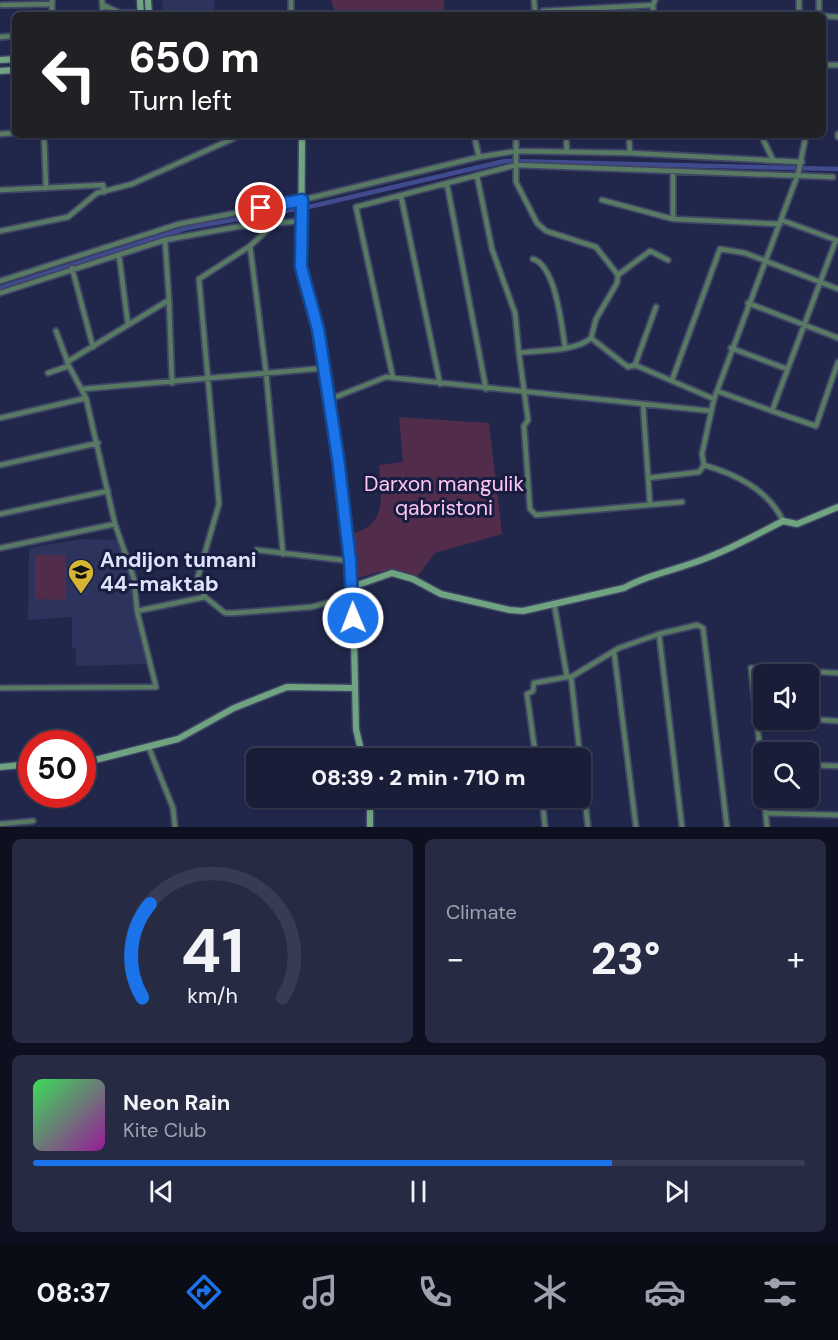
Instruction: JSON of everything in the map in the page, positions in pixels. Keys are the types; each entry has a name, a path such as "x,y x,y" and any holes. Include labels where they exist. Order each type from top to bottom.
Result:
{"street":[{"path":"2,5 52,2"},
{"path":"543,10 654,2"},
{"path":"103,3 117,12"},
{"path":"44,138 46,188"},
{"path":"0,231 60,220 75,212 97,193 132,184 234,138"},
{"path":"302,138 301,267 318,329 350,561 356,729 360,748"},
{"path":"475,138 479,157"},
{"path":"516,138 516,182 537,223 546,231 596,247 618,275 617,283 596,319 591,338 585,342 565,347 519,353"},
{"path":"566,138 567,152"},
{"path":"629,138 630,153"},
{"path":"762,138 773,160"},
{"path":"648,478 699,472 704,465 702,454 714,399 731,348 798,174 806,138"},
{"path":"0,281 179,224 302,200 479,157 516,152 567,152 802,162"},
{"path":"393,378 355,205 447,184 516,163 833,177"},
{"path":"673,171 673,219"},
{"path":"477,176 492,249 515,313 528,420 524,426 528,495 533,514 682,502"},
{"path":"447,184 486,389"},
{"path":"0,190 103,185 104,192"},
{"path":"401,196 440,384"},
{"path":"602,200 673,219 781,222 837,238 772,411"},
{"path":"0,293 165,240 236,227 301,221"},
{"path":"274,224 250,246 199,279 219,504 197,580 205,597 225,613 311,607 353,596"},
{"path":"165,240 172,383"},
{"path":"250,246 266,372 283,554"},
{"path":"672,380 719,250 745,253 838,289"},
{"path":"618,275 650,251 668,260"},
{"path":"119,255 128,325"},
{"path":"533,259 541,264 547,273 558,305 565,347"},
{"path":"72,268 93,347"},
{"path":"48,373 68,364 169,300"},
{"path":"748,303 838,338"},
{"path":"634,365 656,307"},
{"path":"0,688 156,687 137,611 134,579 115,524 86,399 68,364 56,331"},
{"path":"591,338 625,365 634,365 714,399"},
{"path":"731,348 787,369"},
{"path":"717,391 816,426 838,362"},
{"path":"82,389 172,383 324,368"},
{"path":"328,400 386,377 711,411"},
{"path":"0,418 86,399"},
{"path":"643,405 650,505"},
{"path":"0,465 98,443"},
{"path":"704,465 733,473 750,484 766,498 783,520 797,524 838,507"},
{"path":"0,514 108,491"},
{"path":"352,587 392,573 413,579 441,594 523,611 614,590 638,579 688,565 732,548 783,520"},
{"path":"0,548 115,524"},
{"path":"257,550 350,561"},
{"path":"137,611 205,597"},
{"path":"554,603 569,677 588,827"},
{"path":"534,748 527,694 533,691 534,684 569,677 634,641 697,625 703,628 727,827"},
{"path":"659,634 681,827"},
{"path":"614,652 636,827"},
{"path":"819,672 838,673"},
{"path":"96,757 149,748 178,739 234,708 286,687 354,688"},
{"path":"819,720 838,721"},
{"path":"149,748 173,808 175,827"},
{"path":"0,767 18,765"},
{"path":"819,765 838,766"},
{"path":"370,808 370,827"},
{"path":"543,808 545,827"},
{"path":"766,808 767,827"},
{"path":"766,813 838,815"},
{"path":"0,824 33,821"}],"shaded area":[{"path":"162,0 214,0 215,12 163,12"},
{"name":"Andijon tumani 44-maktab","path":"83,539 120,540 133,579 149,664 76,666 76,648 72,648 72,617 28,620 29,548"}],"green space":[{"path":"331,0 444,0 444,12 335,12"},
{"name":"Darxon mangulik qabristoni","path":"399,417 489,423 502,534 435,553 417,577 400,571 386,570 356,579 351,534 363,530 377,517 381,499 379,465 403,462"},
{"path":"35,555 66,555 66,600 35,599"}],"waterway":[{"path":"0,288 187,228 313,206 505,161 838,169"}],"place":[{"name":"Andijon tumani 44-maktab","path":"81,595"}],"route":[{"path":"261,208 302,200 301,267 318,329 338,458 350,561 353,618"}]}
